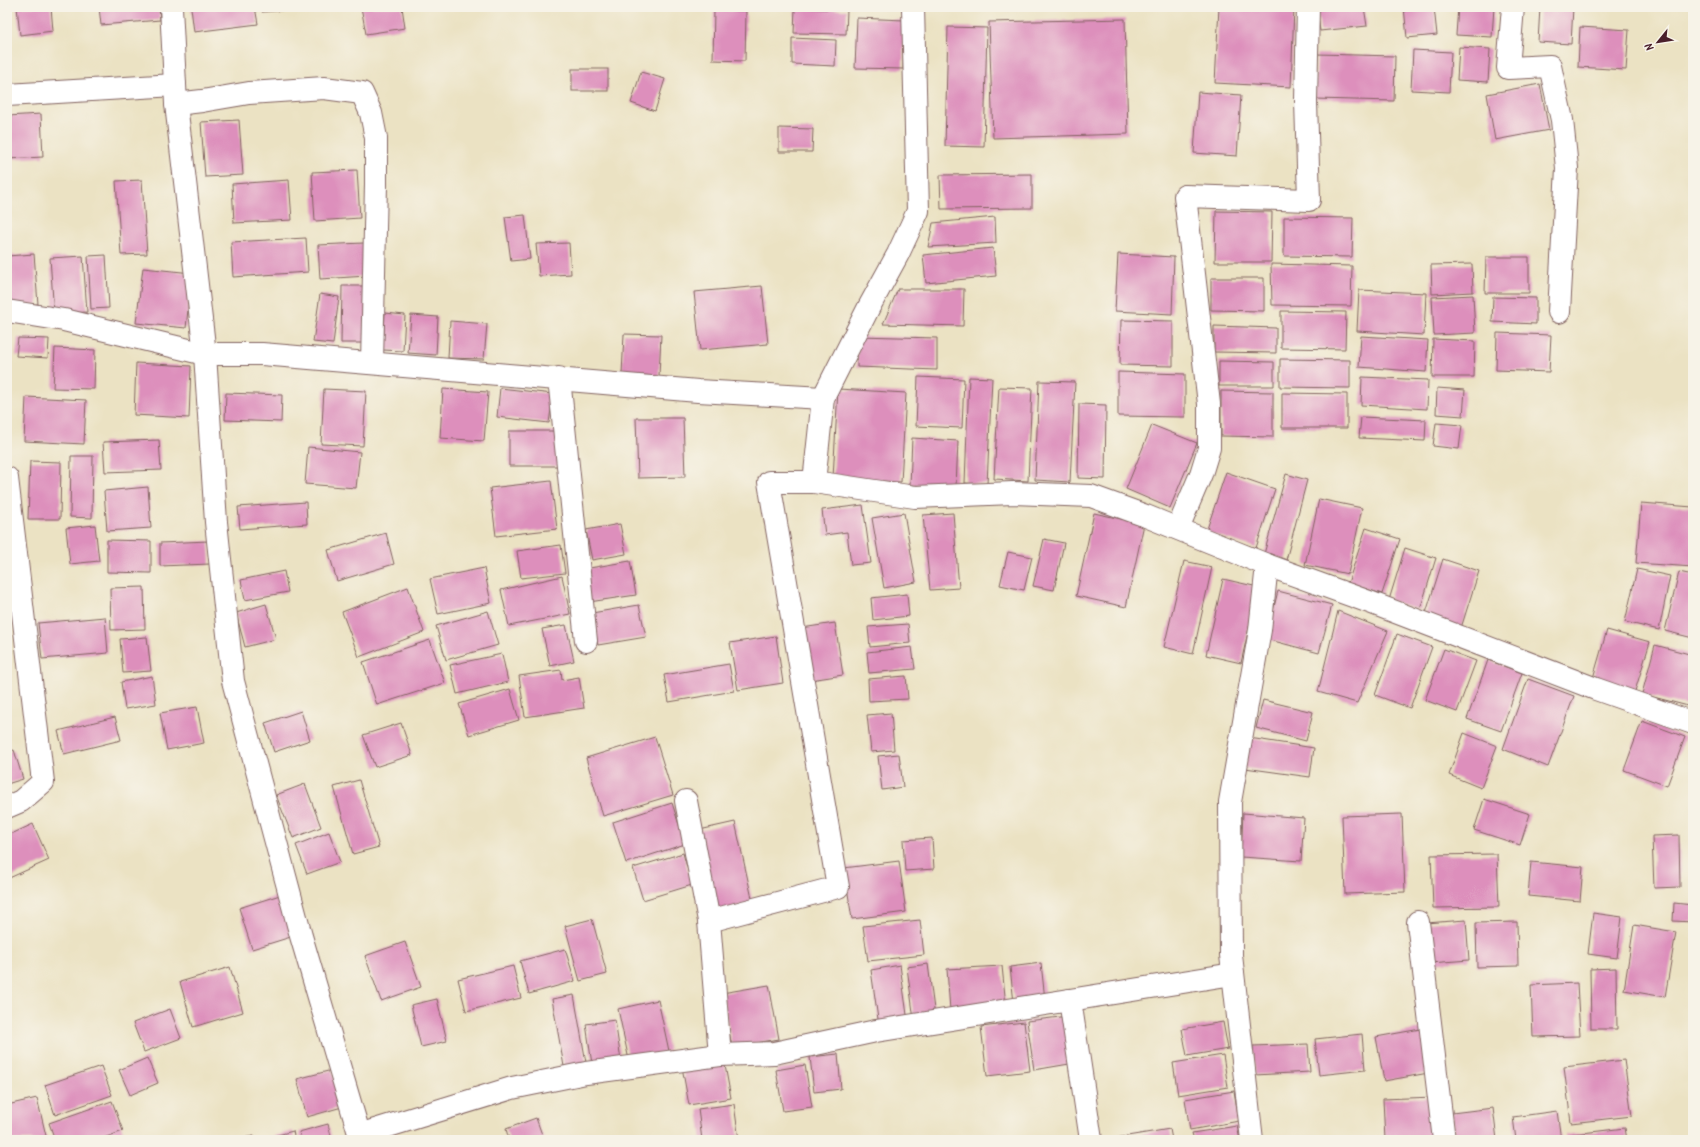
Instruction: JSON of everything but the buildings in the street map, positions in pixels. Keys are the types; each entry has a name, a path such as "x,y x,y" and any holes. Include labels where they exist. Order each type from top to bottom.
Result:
{"street":[{"path":"171,7 175,94 205,354 216,522 233,682 301,936 360,1138 512,1088 586,1073 720,1055 774,1053 876,1031 1233,974"},
{"path":"814,482 823,398 869,307 898,254 918,211 913,7"},
{"path":"1178,528 1201,474 1209,448 1209,404 1185,196 1309,200 1306,100 1308,7"},
{"path":"1513,7 1508,68 1550,66 1562,120 1567,168 1559,312"},
{"path":"7,94 175,94 202,101 249,93 324,88 362,93 371,113 376,138 372,363"},
{"path":"7,311 64,320 205,354 262,354 698,391 823,398"},
{"path":"559,378 586,641"},
{"path":"7,478 43,782 21,801 7,807"},
{"path":"709,921 838,887 769,482 814,482 915,497 1013,493 1091,496 1178,528 1267,565 1372,603 1596,690 1693,723"},
{"path":"1252,1140 1231,955 1230,802 1260,630 1267,565"},
{"path":"686,800 709,921 720,1055"},
{"path":"1418,922 1444,1140"},
{"path":"1070,1000 1091,1140"}]}
